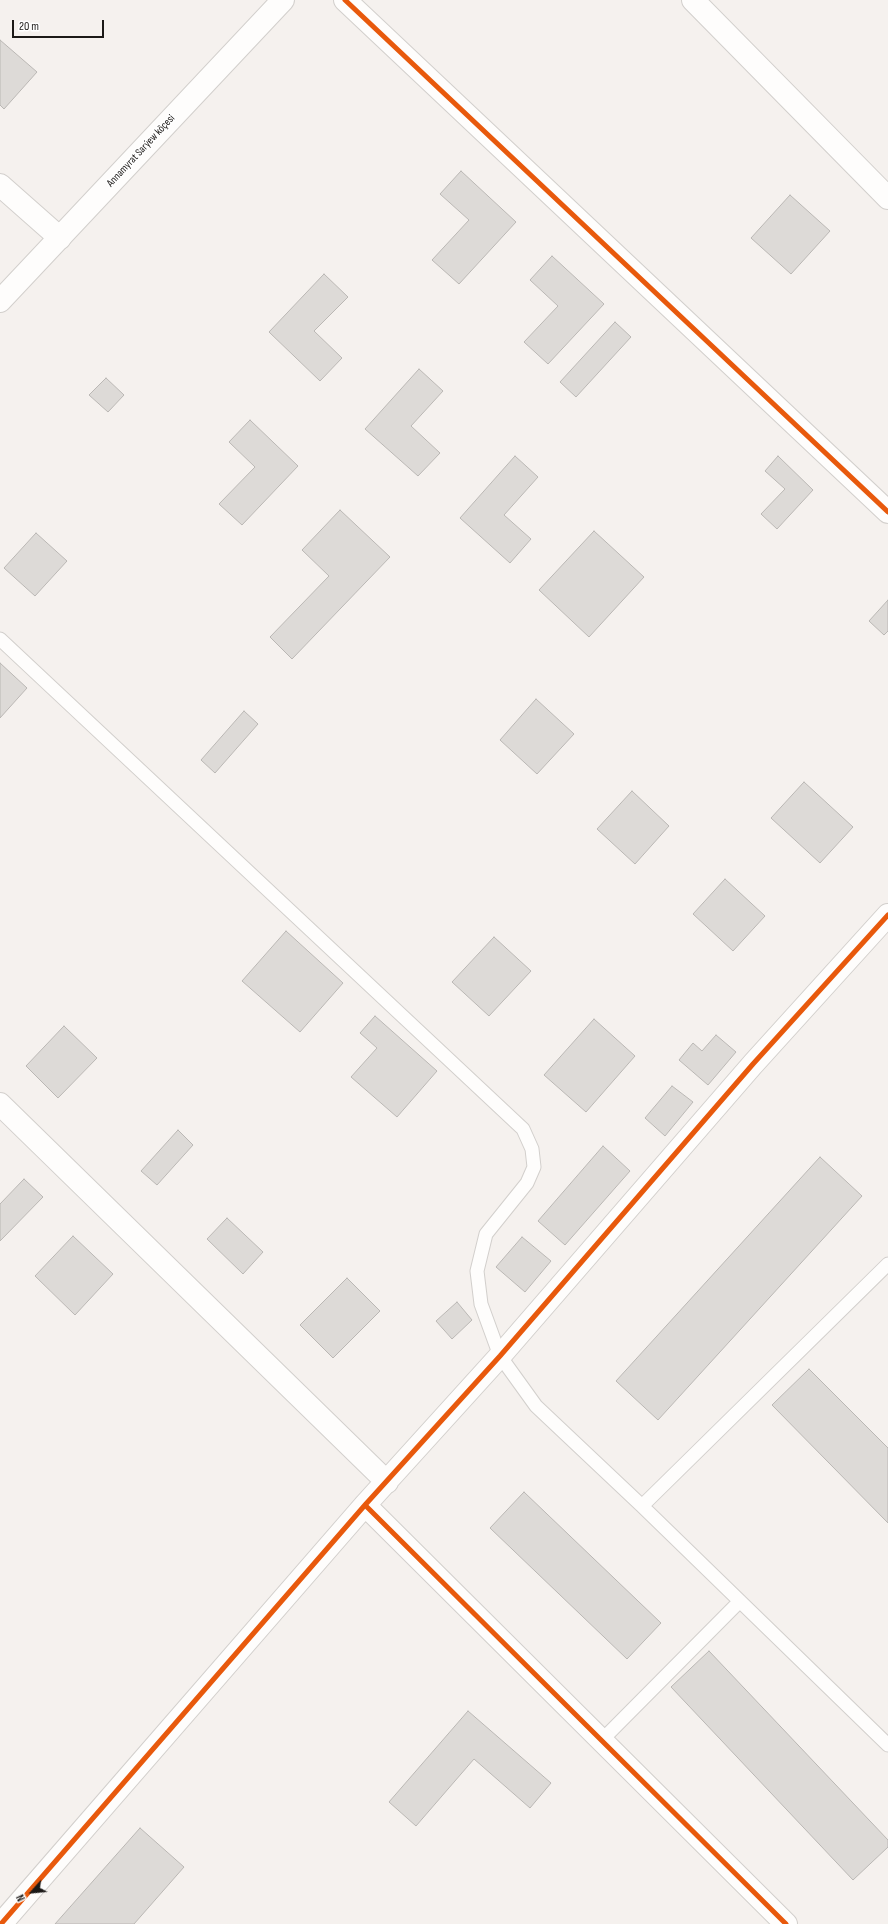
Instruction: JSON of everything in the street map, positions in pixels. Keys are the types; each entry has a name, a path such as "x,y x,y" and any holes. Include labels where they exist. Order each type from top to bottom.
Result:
{"street":[{"name":"Annamyrat Sarýew köçesi","path":"0,301 283,0"},
{"path":"345,0 888,512"},
{"path":"693,0 888,198"},
{"path":"0,185 60,238"},
{"path":"1,1924 366,1505 500,1356 753,1064 888,915"},
{"path":"0,1104 387,1482"},
{"path":"366,1505 786,1924"}],"lane":[{"path":"0,639 523,1129 532,1149 534,1167 527,1183 486,1234 477,1271 481,1304 500,1356 536,1406 642,1506 888,1745"},
{"path":"642,1506 888,1264"},
{"path":"602,1740 740,1601"}],"building":[{"path":"0,40 37,72 4,109 0,105"},
{"path":"461,171 516,222 459,284 432,260 469,220 440,194"},
{"path":"790,195 830,231 791,274 751,238"},
{"path":"552,256 604,304 548,364 524,342 558,306 530,280"},
{"path":"324,274 348,297 314,331 342,358 320,381 269,332"},
{"path":"615,322 631,337 576,397 560,382"},
{"path":"419,369 443,391 411,426 440,453 418,476 365,429"},
{"path":"106,378 124,395 108,412 89,395"},
{"path":"250,420 298,466 242,525 219,504 255,467 229,442"},
{"path":"515,456 538,477 504,515 531,539 510,563 460,518"},
{"path":"778,456 813,490 777,529 761,514 785,489 765,471"},
{"path":"340,510 390,557 292,659 270,637 329,576 302,550"},
{"path":"594,531 644,577 589,637 539,590"},
{"path":"36,533 67,561 35,596 4,568"},
{"path":"888,600 888,631 884,635 869,621"},
{"path":"0,663 27,688 0,718"},
{"path":"536,699 574,734 537,774 500,740"},
{"path":"244,711 258,724 215,773 201,760"},
{"path":"804,782 853,827 820,863 771,818"},
{"path":"632,791 669,826 635,864 597,829"},
{"path":"725,879 765,916 733,951 693,914"},
{"path":"286,931 343,983 300,1032 242,981"},
{"path":"494,937 531,971 489,1016 452,982"},
{"path":"375,1016 437,1071 397,1117 351,1077 377,1048 360,1033"},
{"path":"594,1019 635,1056 586,1112 544,1075"},
{"path":"64,1026 97,1058 58,1098 26,1066"},
{"path":"716,1035 736,1052 708,1085 679,1060 693,1043 702,1051"},
{"path":"672,1086 693,1102 665,1136 645,1118"},
{"path":"178,1130 193,1145 157,1185 141,1171"},
{"path":"603,1146 630,1171 565,1245 538,1221"},
{"path":"820,1157 862,1196 658,1420 616,1381"},
{"path":"24,1179 43,1197 0,1241 0,1204"},
{"path":"227,1218 263,1252 243,1274 207,1239"},
{"path":"73,1236 113,1274 75,1315 35,1276"},
{"path":"522,1237 551,1261 525,1292 496,1267"},
{"path":"347,1278 380,1311 333,1358 300,1325"},
{"path":"457,1302 472,1320 452,1339 436,1321"},
{"path":"809,1369 888,1448 888,1523 772,1405"},
{"path":"524,1492 661,1623 627,1659 490,1528"},
{"path":"709,1651 888,1840 888,1847 853,1880 671,1687"},
{"path":"468,1711 551,1783 530,1808 474,1759 416,1826 389,1802"},
{"path":"140,1828 184,1867 134,1924 55,1924"}],"cycle path":[{"path":"345,0 888,512"},
{"path":"1,1924 365,1505 500,1356 753,1064 888,915"},
{"path":"365,1505 786,1924"}]}
